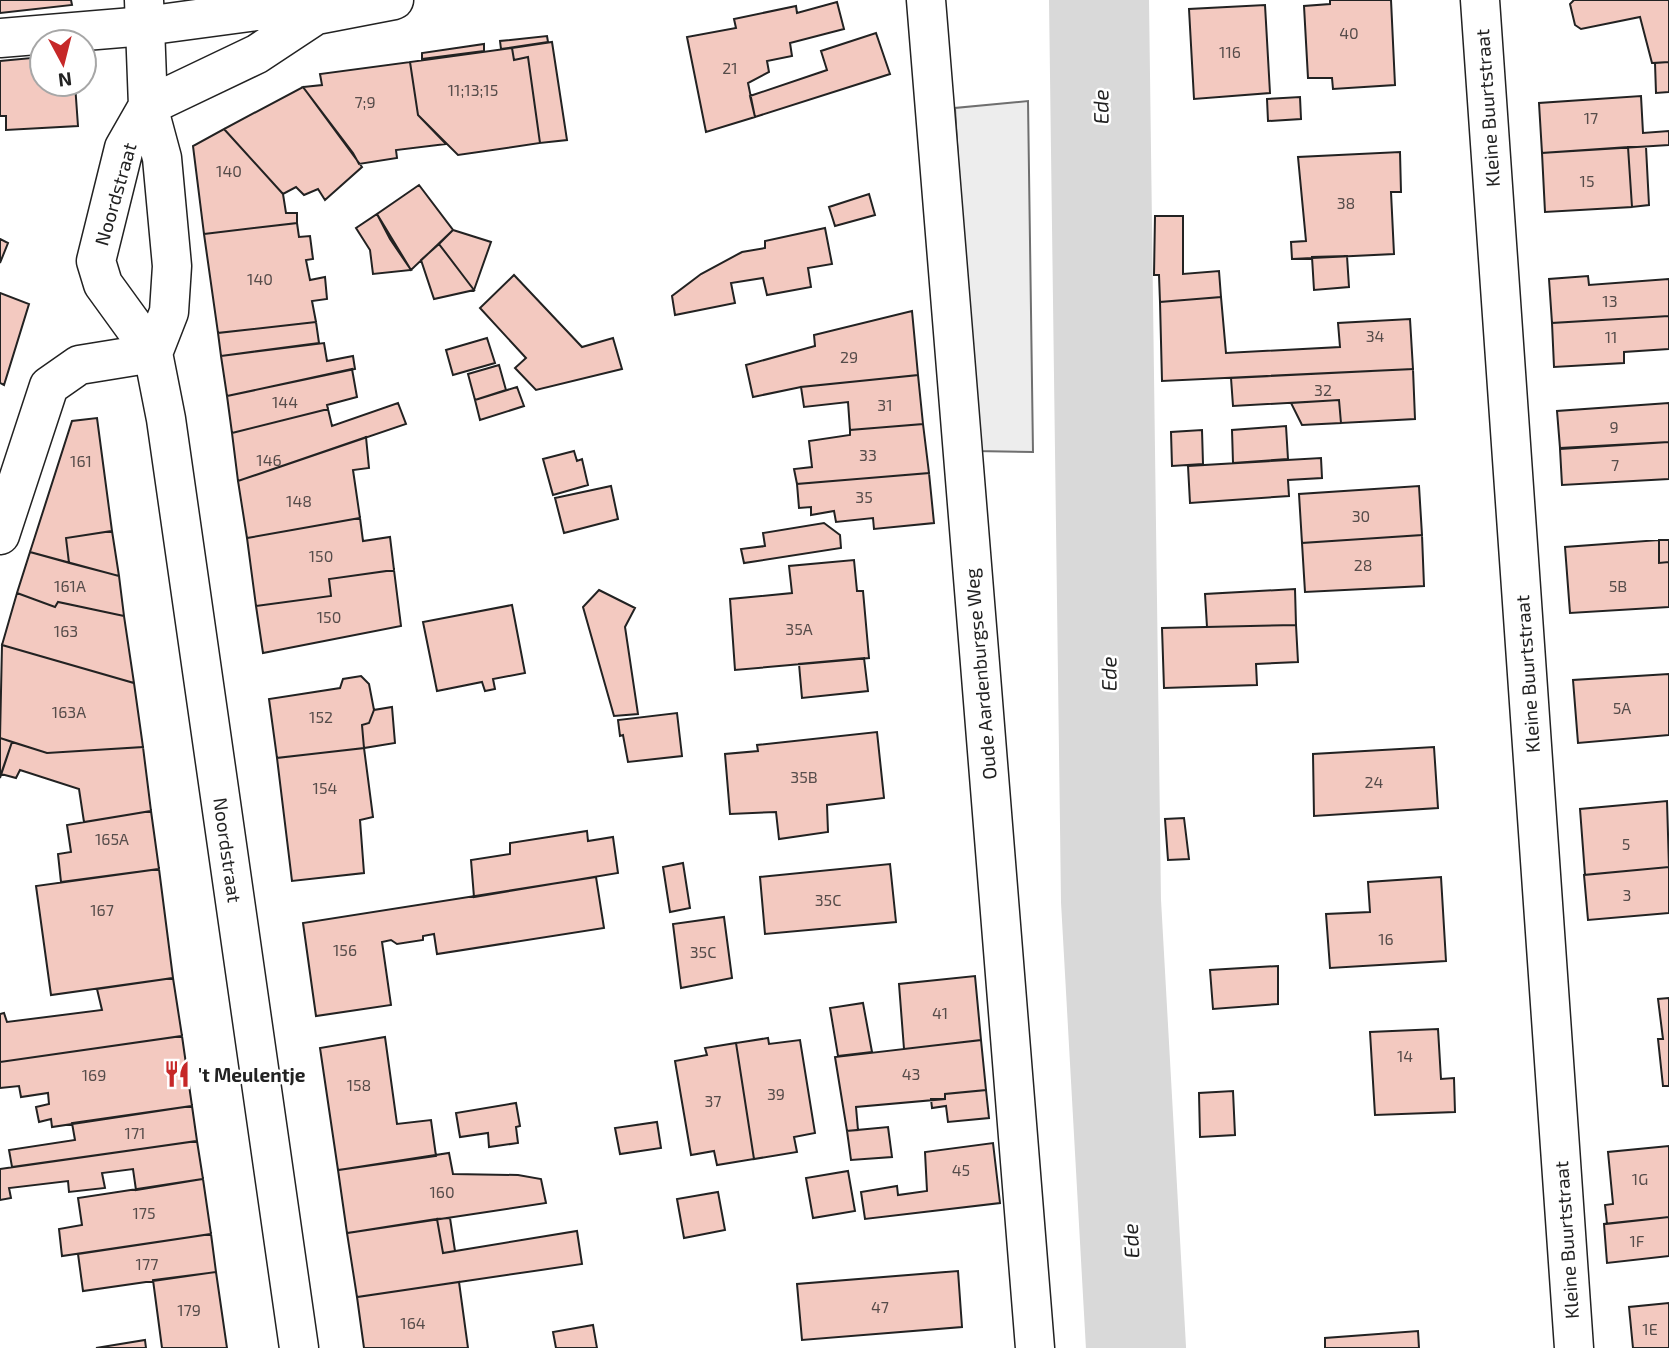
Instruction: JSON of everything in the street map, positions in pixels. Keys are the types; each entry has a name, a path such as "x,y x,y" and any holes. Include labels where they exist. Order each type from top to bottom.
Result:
{"street":[{"path":"0,38 144,13 271,9 316,15 394,0"},
{"name":"Oude Aardenburgse Weg","path":"926,0 1035,1348"},
{"name":"Kleine Buurtstraat","path":"1480,0 1574,1348"},
{"name":"Noordstraat","path":"144,13 148,106 162,158 172,266 169,312 152,352"},
{"path":"148,106 257,54 316,15"},
{"name":"Noordstraat","path":"148,106 124,148 96,261 103,284 152,352 166,419 299,1348"},
{"path":"0,535 49,386 79,365 152,352"}],"shaded area":[{"path":"1028,101 1033,452 975,451 955,108"}],"building":[{"path":"0,0 71,0 72,5 0,13"},
{"path":"1330,0 1391,0 1395,85 1333,89 1332,78 1308,78 1304,6 1330,4"},
{"path":"1574,0 1669,0 1669,62 1652,63 1640,17 1581,29 1575,25 1570,4"},
{"path":"837,2 844,29 790,43 792,56 767,61 769,72 748,83 755,117 706,132 687,37 736,28 734,19 796,6 797,13"},
{"path":"1265,5 1270,93 1194,99 1189,9"},
{"path":"876,33 890,74 755,117 750,96 827,70 821,51"},
{"path":"547,36 548,42 501,49 500,41"},
{"path":"552,42 567,140 540,143 528,57 514,60 512,48"},
{"path":"484,44 484,51 422,59 422,53"},
{"path":"512,48 514,60 528,57 540,143 458,155 418,115 410,62"},
{"path":"28,58 28,98 76,98 78,126 6,130 6,116 0,116 0,61"},
{"path":"410,62 418,115 446,144 396,150 397,158 359,164 303,87 322,85 320,74"},
{"path":"1669,62 1669,92 1656,93 1655,63"},
{"path":"303,87 362,167 325,200 318,189 304,195 296,187 283,194 224,129"},
{"path":"1641,96 1643,133 1669,131 1669,145 1542,153 1539,103"},
{"path":"1300,97 1301,119 1268,121 1267,99"},
{"path":"224,129 283,194 286,213 297,213 297,223 204,234 193,146"},
{"path":"1628,147 1632,207 1545,212 1542,153"},
{"path":"1628,147 1646,147 1649,205 1632,207"},
{"path":"1400,152 1401,192 1391,192 1394,254 1292,259 1291,242 1306,241 1298,157"},
{"path":"419,185 453,230 411,270 377,214"},
{"path":"869,194 875,215 835,226 829,207"},
{"path":"377,214 411,270 373,274 370,250 356,228"},
{"path":"1155,216 1183,216 1183,274 1219,271 1221,297 1160,302 1159,275 1154,275"},
{"path":"297,223 299,237 310,236 313,259 306,260 310,280 325,277 327,299 312,301 316,322 218,333 204,234"},
{"path":"825,228 832,264 808,268 811,287 767,295 763,278 731,283 735,303 675,315 672,296 701,274 742,252 765,248 765,241"},
{"path":"453,230 491,242 474,290 439,244"},
{"path":"0,239 8,243 0,263"},
{"path":"439,244 474,290 434,299 421,260"},
{"path":"1347,256 1349,287 1314,290 1312,257"},
{"path":"514,275 582,347 613,338 622,369 536,390 515,368 526,358 480,308"},
{"path":"1588,276 1589,285 1669,279 1669,316 1552,323 1549,279"},
{"path":"0,293 29,304 4,385 0,383"},
{"path":"1221,297 1226,353 1340,347 1338,323 1410,319 1413,369 1162,381 1160,302"},
{"path":"912,311 918,375 801,387 753,397 746,365 815,346 814,335"},
{"path":"1669,316 1669,349 1624,352 1624,363 1554,367 1552,323"},
{"path":"316,322 319,343 221,356 218,333"},
{"path":"487,338 495,363 453,375 446,350"},
{"path":"324,343 327,361 353,356 355,369 227,396 221,356"},
{"path":"499,365 506,390 475,400 468,374"},
{"path":"352,369 357,397 327,405 328,409 232,433 227,396"},
{"path":"1413,369 1415,419 1341,423 1339,400 1233,406 1231,378"},
{"path":"918,375 923,424 850,430 848,402 804,407 801,387"},
{"path":"517,387 524,406 480,420 475,400"},
{"path":"1339,400 1341,423 1302,425 1291,403"},
{"path":"398,403 406,424 238,481 232,433 328,409 332,426"},
{"path":"1669,403 1669,442 1560,448 1557,411"},
{"path":"97,418 112,531 66,538 69,563 30,552 72,421"},
{"path":"923,424 929,473 797,484 794,469 812,467 809,441 850,435 850,430"},
{"path":"1286,426 1288,459 1233,463 1232,430"},
{"path":"1202,430 1203,464 1172,466 1171,432"},
{"path":"366,437 369,468 353,470 360,518 247,538 238,481"},
{"path":"1669,442 1669,479 1562,485 1560,449"},
{"path":"574,451 577,461 582,459 588,485 553,495 543,459"},
{"path":"1321,458 1322,478 1288,480 1289,496 1190,503 1188,466"},
{"path":"929,473 934,523 874,529 873,518 836,522 834,511 811,515 811,507 799,508 797,484"},
{"path":"611,486 618,519 564,533 555,498"},
{"path":"1419,486 1422,535 1302,543 1299,494"},
{"path":"360,518 363,541 390,537 394,570 329,579 331,596 256,606 247,538"},
{"path":"824,523 840,535 841,548 744,563 741,549 765,546 763,533"},
{"path":"112,531 119,576 69,563 66,538"},
{"path":"1422,535 1424,586 1305,592 1302,543"},
{"path":"1659,540 1659,563 1669,562 1669,607 1570,613 1565,547"},
{"path":"1659,540 1669,540 1669,562 1659,563"},
{"path":"30,552 119,576 124,616 58,602 55,607 17,593"},
{"path":"854,560 857,591 863,591 869,658 735,670 730,599 792,593 789,566"},
{"path":"394,570 401,626 263,653 256,606 331,596 329,579"},
{"path":"1295,589 1296,625 1207,627 1205,594"},
{"path":"599,590 635,608 625,627 638,714 614,716 583,607"},
{"path":"17,593 55,607 58,602 124,616 134,683 2,645"},
{"path":"512,605 525,673 493,679 495,689 485,691 482,682 437,691 423,622"},
{"path":"1296,625 1298,662 1256,664 1257,685 1164,688 1162,628"},
{"path":"2,645 134,683 143,747 47,753 0,738"},
{"path":"864,658 868,691 802,698 799,664"},
{"path":"1669,674 1669,735 1578,743 1573,680"},
{"path":"361,676 369,684 374,710 369,723 362,725 364,748 277,758 269,699 340,688 343,679"},
{"path":"392,707 395,743 364,748 362,725 369,723 374,710"},
{"path":"677,713 682,756 628,762 618,720"},
{"path":"877,732 884,798 827,805 828,832 779,839 776,812 730,814 725,754 758,751 757,745"},
{"path":"0,738 12,742 0,778"},
{"path":"12,742 47,753 143,747 151,811 84,822 79,789 20,770 16,778 1,774"},
{"path":"1434,747 1438,808 1314,816 1313,754"},
{"path":"364,748 373,817 360,820 364,873 292,881 277,758"},
{"path":"1667,801 1669,867 1585,875 1580,809"},
{"path":"151,811 159,869 61,882 58,854 71,852 67,825"},
{"path":"1184,818 1189,859 1168,860 1165,819"},
{"path":"587,831 588,841 613,837 618,873 474,897 471,860 510,854 510,843"},
{"path":"683,863 690,908 670,912 663,867"},
{"path":"890,864 896,922 765,934 760,877"},
{"path":"1669,867 1669,913 1588,920 1584,875"},
{"path":"159,869 173,978 51,995 36,886"},
{"path":"596,877 604,928 437,954 434,934 423,936 423,940 397,944 391,940 382,942 391,1005 316,1016 303,923"},
{"path":"1441,877 1446,961 1330,968 1326,914 1370,912 1368,882"},
{"path":"724,917 732,978 681,988 673,924"},
{"path":"1278,966 1278,1004 1213,1009 1210,970"},
{"path":"975,976 981,1040 904,1049 899,984"},
{"path":"173,978 182,1036 0,1062 0,1014 4,1013 7,1022 102,1010 97,989"},
{"path":"1669,998 1669,1086 1663,1086 1658,1039 1663,1039 1658,999"},
{"path":"863,1003 872,1052 838,1056 830,1008"},
{"path":"1438,1029 1441,1079 1454,1078 1455,1112 1375,1115 1370,1032"},
{"path":"182,1036 192,1106 52,1127 51,1119 39,1122 36,1107 49,1104 48,1093 21,1097 19,1086 0,1088 0,1062"},
{"path":"385,1037 397,1124 431,1120 436,1156 338,1170 320,1048"},
{"path":"768,1038 769,1044 800,1040 815,1133 794,1137 797,1152 754,1159 736,1043"},
{"path":"981,1040 986,1090 945,1094 945,1099 856,1107 858,1130 847,1131 835,1057"},
{"path":"736,1043 754,1159 717,1165 714,1151 691,1155 675,1061 707,1055 705,1048"},
{"path":"986,1090 989,1118 948,1122 946,1106 932,1108 931,1099 945,1099 945,1094"},
{"path":"1233,1091 1235,1135 1200,1137 1199,1093"},
{"path":"516,1103 520,1126 516,1127 518,1143 489,1147 488,1133 460,1137 456,1113"},
{"path":"192,1106 197,1141 12,1167 9,1150 75,1140 72,1123"},
{"path":"657,1122 661,1148 620,1154 615,1128"},
{"path":"888,1127 892,1157 851,1160 847,1131"},
{"path":"197,1141 203,1179 136,1190 133,1169 102,1173 105,1188 69,1192 68,1181 9,1188 11,1198 0,1200 0,1169"},
{"path":"993,1143 1000,1203 865,1219 861,1192 897,1186 898,1195 927,1191 925,1152"},
{"path":"1669,1146 1669,1217 1607,1224 1605,1205 1613,1204 1608,1152"},
{"path":"449,1153 453,1174 518,1175 541,1179 546,1203 347,1233 338,1170"},
{"path":"848,1171 855,1211 813,1218 806,1178"},
{"path":"203,1179 211,1234 62,1256 59,1229 82,1225 78,1198"},
{"path":"718,1192 725,1230 684,1238 677,1199"},
{"path":"1669,1217 1669,1256 1607,1263 1604,1224"},
{"path":"450,1218 455,1251 443,1253 437,1219"},
{"path":"437,1219 443,1253 577,1231 582,1264 357,1297 347,1233"},
{"path":"211,1234 216,1272 83,1291 78,1254"},
{"path":"958,1271 962,1327 802,1340 797,1284"},
{"path":"216,1272 227,1348 162,1348 153,1280"},
{"path":"459,1282 468,1348 364,1348 357,1297"},
{"path":"1669,1303 1669,1348 1633,1348 1629,1307"},
{"path":"593,1325 597,1348 556,1348 553,1332"},
{"path":"1418,1331 1419,1348 1325,1348 1325,1338"},
{"path":"145,1340 146,1348 96,1348"}],"waterway":[{"name":"Ede","path":"1099,0 1111,901 1136,1348"}],"place":[{"name":"'t Meulentje","path":"177,1074"}]}
